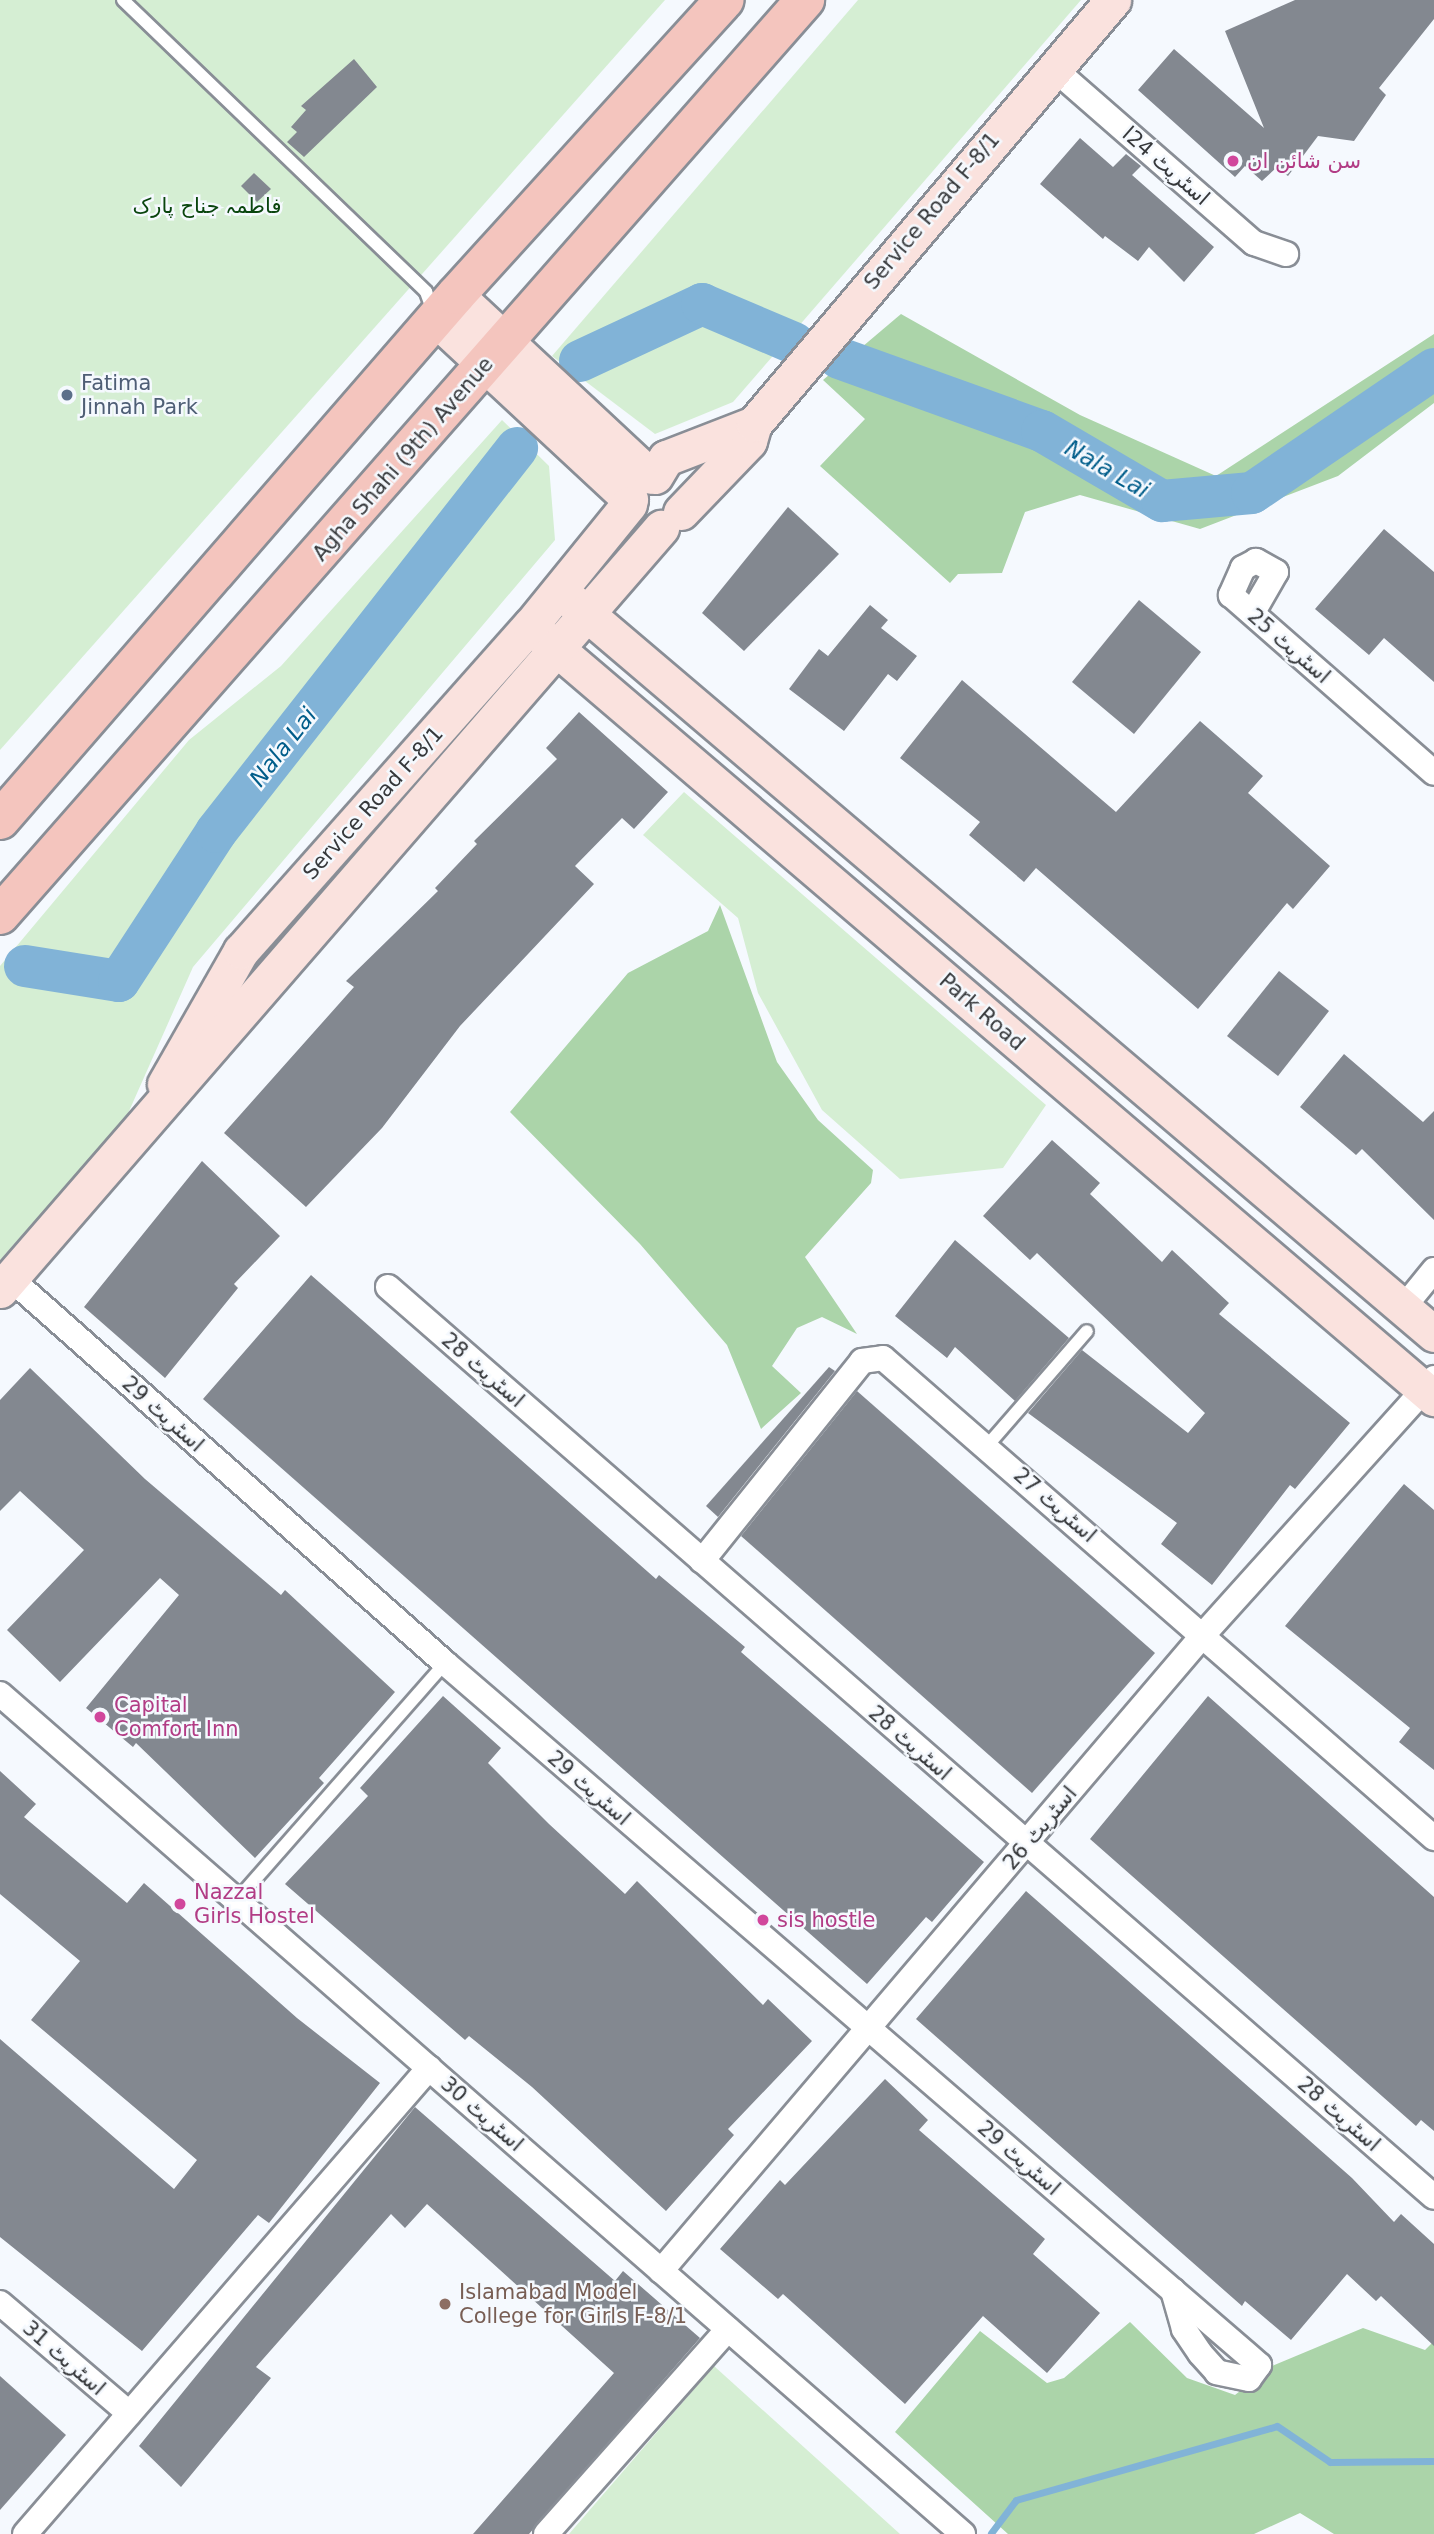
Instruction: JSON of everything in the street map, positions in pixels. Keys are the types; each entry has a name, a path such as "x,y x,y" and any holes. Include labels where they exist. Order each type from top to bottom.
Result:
{"main road":[{"path":"0,820 439,302 724,0"},
{"name":"Agha Shahi (9th) Avenue","path":"0,915 496,354 804,0"}],"street":[{"name":"Service Road F-8/1","path":"5,1284 585,615 671,520 749,441 754,424 1052,67 1113,0"},
{"name":"اسٹریٹ 24ا","path":"1052,67 1254,243 1286,254"},
{"path":"439,302 641,489 680,490 671,520 640,523 641,489"},
{"name":"Service Road F-8/1","path":"147,1122 189,1035 241,951 530,626 666,458 754,424"},
{"name":"اسٹریٹ 25","path":"1253,612 1276,572 1256,561 1243,568 1231,595 1434,772"},
{"path":"560,591 1434,1335"},
{"name":"Park Road","path":"530,626 1431,1388"},
{"path":"1403,1308 1434,1270"},
{"name":"اسٹریٹ 29","path":"5,1284 1173,2291"},
{"name":"اسٹریٹ 28","path":"388,1287 1434,2197"},
{"name":"اسٹریٹ 27","path":"702,1561 862,1362 873,1356 883,1358 1434,1838"},
{"name":"اسٹریٹ 26","path":"661,2271 870,2031 1203,1635 1431,1388"},
{"name":"اسٹریٹ 30","path":"0,1694 963,2534"},
{"path":"25,2534 429,2068"},
{"name":"اسٹریٹ 31","path":"0,2303 129,2413"},
{"path":"546,2534 728,2329"}],"lane":[{"path":"123,0 439,302"},
{"path":"987,1446 1087,1331"},
{"path":"236,1900 445,1662"}],"green space":[{"name":"فاطمہ جناح پارک","path":"0,0 665,0 0,750"},
{"path":"858,0 1081,0 733,402 655,434 552,356"},
{"path":"901,314 1080,415 1216,476 1434,334 1434,403 1338,476 1200,529 1080,495 1025,512 1002,573 958,574 950,583 820,466 865,419 823,380"},
{"path":"502,420 549,466 555,540 193,967 126,1118 0,1260 0,966 189,740 281,666"},
{"path":"684,792 1046,1105 1003,1168 900,1179 822,1110 758,993 738,918 643,835"},
{"path":"720,905 777,1062 818,1120 873,1170 871,1183 805,1257 857,1334 822,1317 797,1328 772,1366 801,1393 761,1429 727,1345 640,1244 510,1112 628,973 708,931"},
{"path":"1130,2322 1187,2378 1235,2395 1272,2366 1363,2328 1425,2350 1434,2341 1434,2534 1334,2534 1300,2513 1254,2534 1008,2534 895,2432 980,2331 1047,2383 1064,2378"},
{"path":"714,2366 900,2534 569,2534"}],"building":[{"path":"1295,0 1434,0 1434,19 1379,88 1386,95 1354,141 1318,136 1288,176 1276,168 1262,181 1245,166 1235,177 1138,90 1174,49 1264,128 1225,31"},
{"path":"354,59 377,87 304,157 287,142 297,132 291,127 306,110 301,106"},
{"path":"1080,138 1113,167 1126,154 1141,166 1132,175 1214,247 1184,282 1149,247 1138,261 1105,236 1103,239 1040,184"},
{"path":"254,173 271,189 257,202 241,186"},
{"path":"788,507 839,554 744,651 702,613"},
{"path":"1384,529 1434,572 1434,682 1384,638 1369,655 1315,609"},
{"path":"1139,600 1201,652 1134,734 1072,682"},
{"path":"870,605 888,620 881,628 917,656 897,681 888,674 844,731 789,689 819,649 828,656"},
{"path":"962,680 1116,812 1200,721 1263,776 1248,793 1330,866 1293,909 1287,903 1198,1009 1036,868 1024,882 969,835 980,822 900,758"},
{"path":"579,712 668,792 634,829 622,818 575,866 594,884 460,1026 382,1128 306,1207 224,1133 354,987 346,981 438,891 435,888 477,844 474,841 557,759 546,748"},
{"path":"1279,971 1329,1011 1278,1076 1227,1036"},
{"path":"1344,1054 1423,1122 1434,1111 1434,1220 1362,1149 1356,1155 1300,1107"},
{"path":"1052,1140 1100,1183 1090,1194 1162,1262 1172,1250 1229,1303 1219,1314 1350,1423 1295,1489 1290,1485 1212,1585 1161,1544 1177,1523 1028,1413 1082,1350 1188,1433 1205,1413 1037,1253 1030,1260 983,1216"},
{"path":"202,1161 280,1236 234,1284 238,1288 165,1378 84,1307"},
{"path":"955,1240 1069,1338 1015,1401 955,1347 947,1358 895,1316"},
{"path":"311,1275 656,1579 659,1575 745,1647 741,1652 984,1862 932,1922 926,1917 867,1984 203,1399"},
{"path":"829,1367 835,1371 718,1517 706,1506"},
{"path":"30,1368 145,1479 281,1595 285,1590 395,1692 319,1778 324,1783 255,1858 136,1743 133,1747 86,1708 179,1595 160,1578 60,1682 7,1630 84,1550 20,1491 0,1511 0,1400"},
{"path":"857,1391 1155,1653 1032,1793 741,1536"},
{"path":"1404,1484 1434,1510 1434,1770 1399,1742 1410,1728 1285,1626"},
{"path":"443,1696 501,1748 488,1763 549,1824 625,1894 637,1881 763,2005 768,1999 812,2041 728,2129 734,2135 666,2211 532,2087 469,2036 465,2040 285,1884 368,1796 360,1788"},
{"path":"1208,1696 1434,1897 1434,2131 1421,2120 1416,2126 1090,1839"},
{"path":"0,1771 36,1804 24,1817 127,1903 144,1883 297,2018 380,2083 269,2223 258,2215 142,2351 0,2237 0,2039 174,2189 197,2160 31,2020 80,1961 0,1894"},
{"path":"1026,1891 1352,2178 1394,2222 1401,2214 1434,2244 1434,2346 1381,2296 1376,2301 1347,2274 1291,2340 1245,2301 1242,2306 916,2019"},
{"path":"885,2079 928,2120 919,2130 1045,2239 1033,2254 1100,2313 1047,2373 983,2316 905,2404 783,2294 778,2299 720,2249 780,2180 785,2185"},
{"path":"415,2107 615,2281 623,2271 700,2338 529,2534 473,2534 614,2373 427,2204 405,2228 391,2214 256,2367 271,2378 181,2487 139,2446"},
{"path":"0,2376 66,2435 0,2510"}],"waterway":[{"name":"Nala Lai","path":"580,361 702,304 794,343"},
{"name":"Nala Lai","path":"839,358 1042,431 1162,501 1252,493 1434,369"},
{"name":"Nala Lai","path":"25,966 119,981 216,832 517,448"},
{"path":"991,2533 1016,2500 1277,2426 1330,2462 1434,2461"}],"place":[{"name":"سن شائن ان","path":"1233,161"},
{"name":"Fatima Jinnah Park","path":"67,395"},
{"name":"Capital Comfort Inn","path":"100,1717"},
{"name":"Nazzal Girls Hostel","path":"180,1904"},
{"name":"sis hostle","path":"763,1920"},
{"name":"Islamabad Model College for Girls F-8/1","path":"445,2304"}]}
